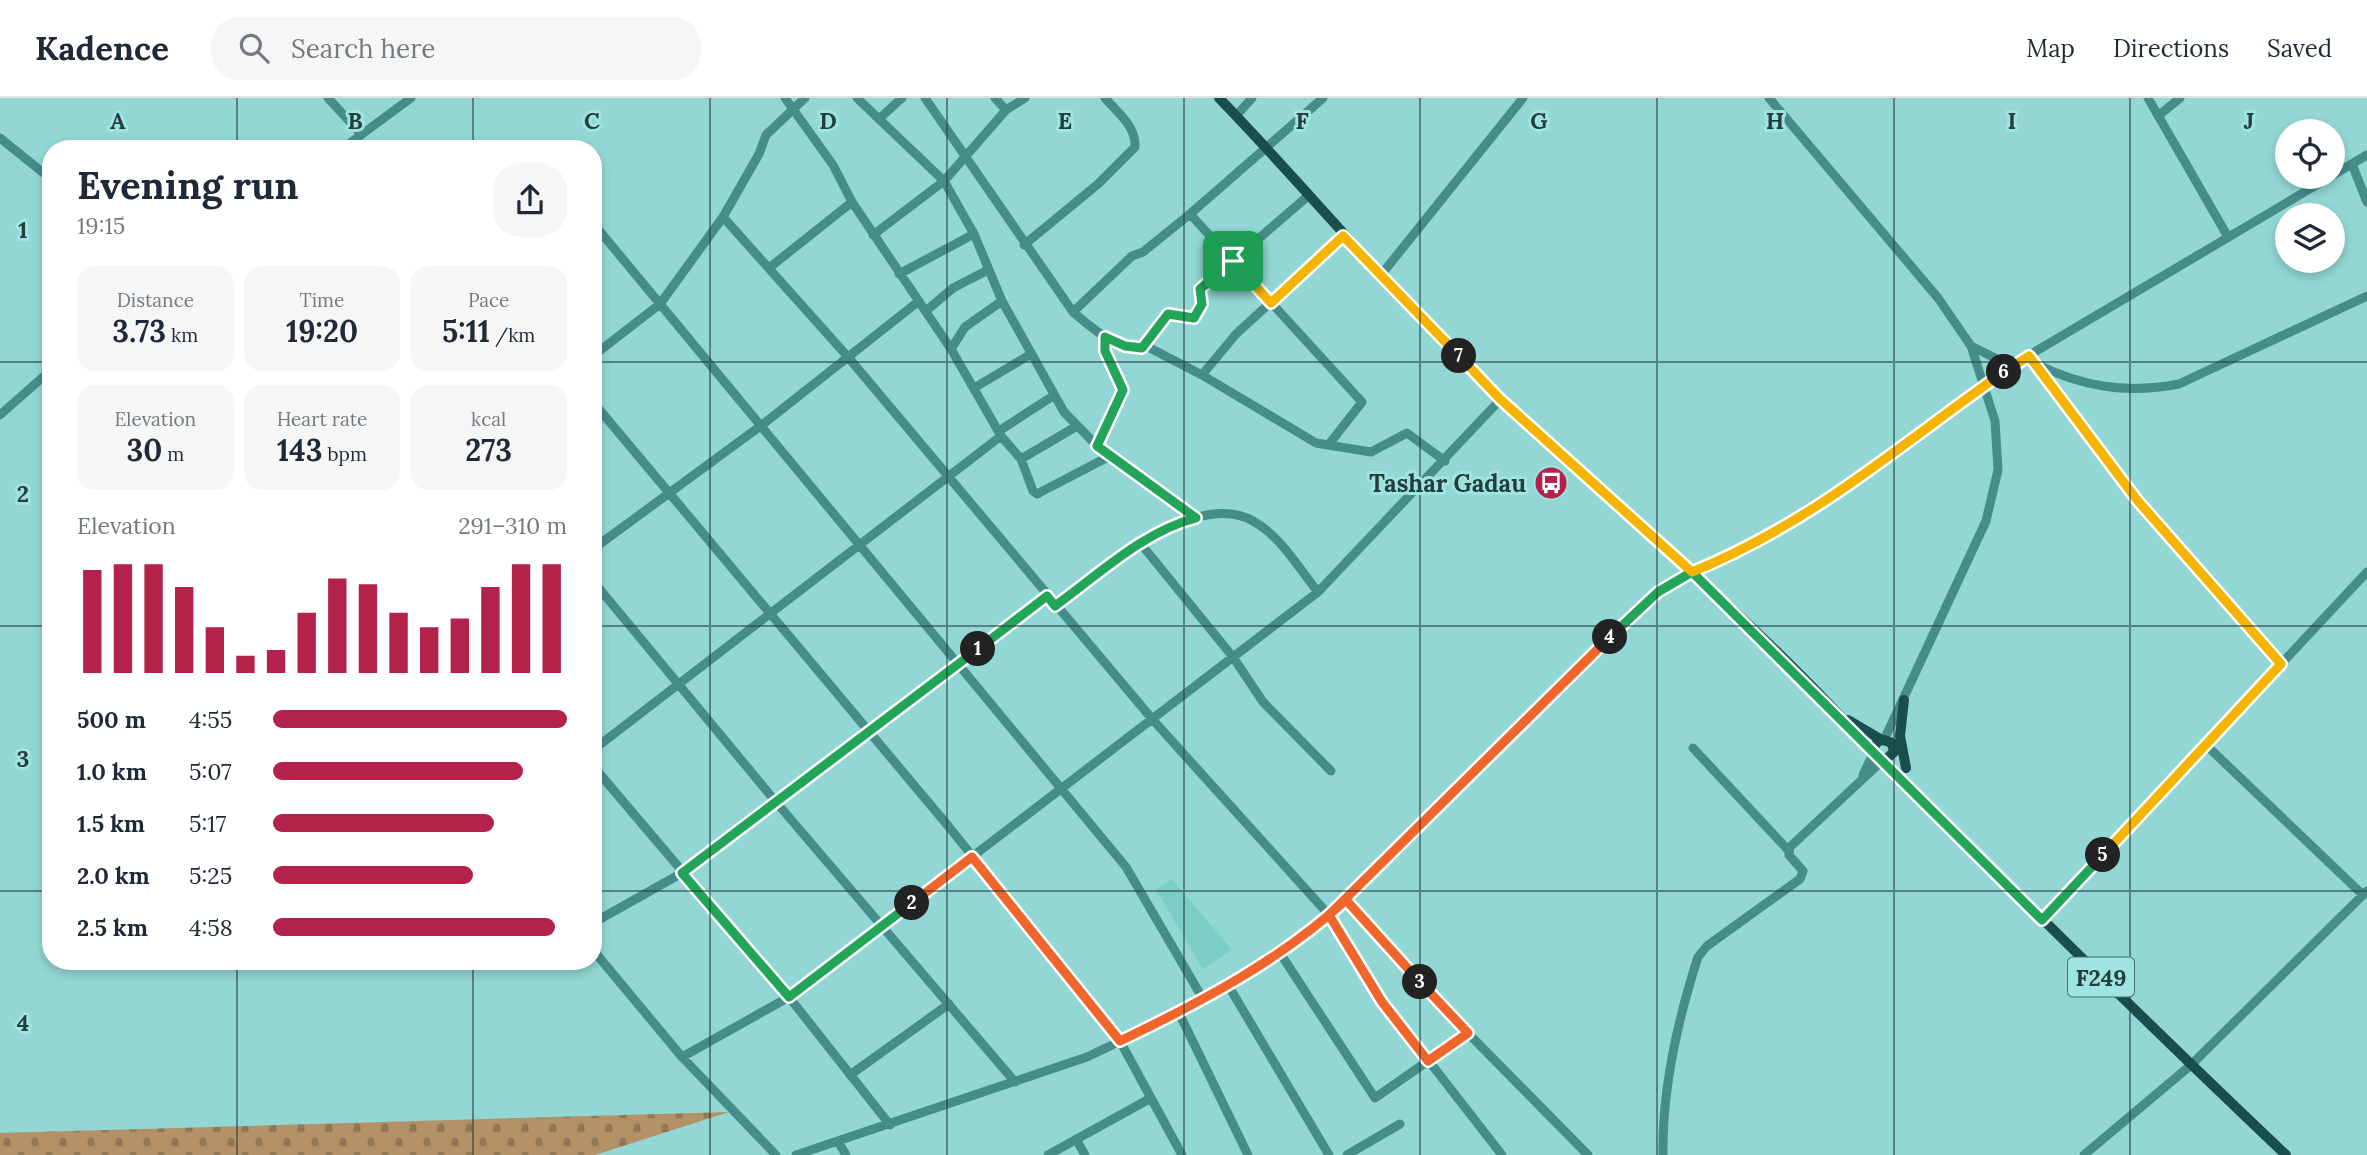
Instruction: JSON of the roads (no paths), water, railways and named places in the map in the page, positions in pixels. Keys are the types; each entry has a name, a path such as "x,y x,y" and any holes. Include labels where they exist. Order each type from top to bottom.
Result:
{"main road":[{"name":"F249","path":"1219,98 1343,236 1500,399 1692,572 1842,718 1878,757 1921,796 2042,920 2286,1155"},
{"path":"1904,700 1900,736 1906,768"},
{"name":"F249","path":"1842,718 1892,743 1894,752 1921,796"},
{"path":"1883,740 1875,744 1878,757 1894,752"}],"street":[{"path":"328,98 361,134"},
{"path":"353,140 411,98"},
{"path":"785,98 833,165 873,235 951,349 1000,434 1021,459 1037,494 1108,457"},
{"path":"602,349 660,304 723,217 760,155 766,135 805,98"},
{"path":"857,98 944,181 974,234 1002,300 1031,354 1054,396 1077,426 1108,457 1196,518"},
{"path":"880,118 902,98"},
{"path":"925,98 967,154 1024,244 1073,312 1105,337 1135,349 1146,346 1168,314 1194,318 1202,304 1200,289 1308,195"},
{"path":"995,98 1006,110"},
{"path":"873,235 944,181 1006,110 1025,98"},
{"path":"1024,244 1098,184 1135,147 1135,136 1131,127 1105,98"},
{"path":"1236,116 1252,98"},
{"path":"1073,312 1132,256 1143,252 1190,214 1323,98"},
{"path":"1381,275 1523,98"},
{"path":"1769,98 1886,234 1971,346 1995,421 1998,448 1991,508 1975,549 1883,740"},
{"path":"2148,98 2228,237"},
{"path":"2158,116 2180,98"},
{"path":"0,138 42,172"},
{"path":"2345,168 2367,155"},
{"path":"2352,164 2367,202"},
{"path":"796,1155 839,1143 1087,1057 1180,1013 1228,985 1329,915 1346,900 1645,604 1692,572 1755,545 1809,513 2011,366 2031,359 2309,189"},
{"path":"769,268 852,202"},
{"path":"1190,214 1362,402 1330,443"},
{"path":"723,217 848,357 1153,720 1329,915 1382,1002 1502,1155"},
{"path":"602,234 960,663 1126,867 1203,999"},
{"path":"899,274 974,234"},
{"path":"1202,375 1236,334 1343,236"},
{"path":"926,311 953,288 988,270"},
{"path":"2031,359 2062,377 2111,389 2145,390 2179,384 2367,296"},
{"path":"951,349 965,327 1002,300"},
{"path":"602,543 762,425 919,301"},
{"path":"1097,446 1123,390 1105,351 1105,337"},
{"path":"1146,346 1202,375 1316,443 1330,443 1371,452 1407,433 1445,461"},
{"path":"1971,346 2011,366"},
{"path":"974,388 1031,354"},
{"path":"2031,359 2137,500 2281,664"},
{"path":"0,415 42,378"},
{"path":"602,743 1000,434 1054,396"},
{"path":"682,1058 789,997 1318,593 1445,461 1500,399"},
{"path":"602,413 972,857 1120,1041 1182,1155"},
{"path":"1021,459 1077,426"},
{"path":"1055,606 1141,544 1183,521 1231,514 1253,520 1274,537 1318,593"},
{"path":"1141,544 1233,657 1263,702 1331,771"},
{"path":"2042,920 2365,577"},
{"path":"602,592 776,802 1015,1082"},
{"path":"602,918 682,873 1047,596"},
{"path":"2084,1155 2191,1065 2365,893 2206,745"},
{"path":"1663,1155 1663,1128 1675,1049 1698,957 1707,946 1800,879 1803,871 1788,850 1693,748"},
{"path":"1788,850 1878,757"},
{"path":"602,777 789,997 890,1125"},
{"path":"1346,900 1468,1033 1588,1155"},
{"path":"1278,950 1375,1098 1468,1033"},
{"path":"602,961 682,1058 776,1155"},
{"path":"1228,985 1329,1155"},
{"path":"850,1075 948,1004"},
{"path":"1180,1013 1248,1155"},
{"path":"1048,1155 1151,1098"},
{"path":"1347,1155 1400,1124"},
{"path":"1076,1139 1085,1155"},
{"path":"839,1143 846,1155"}],"place":[{"name":"Tashar Gadau","path":"1551,483"}]}
